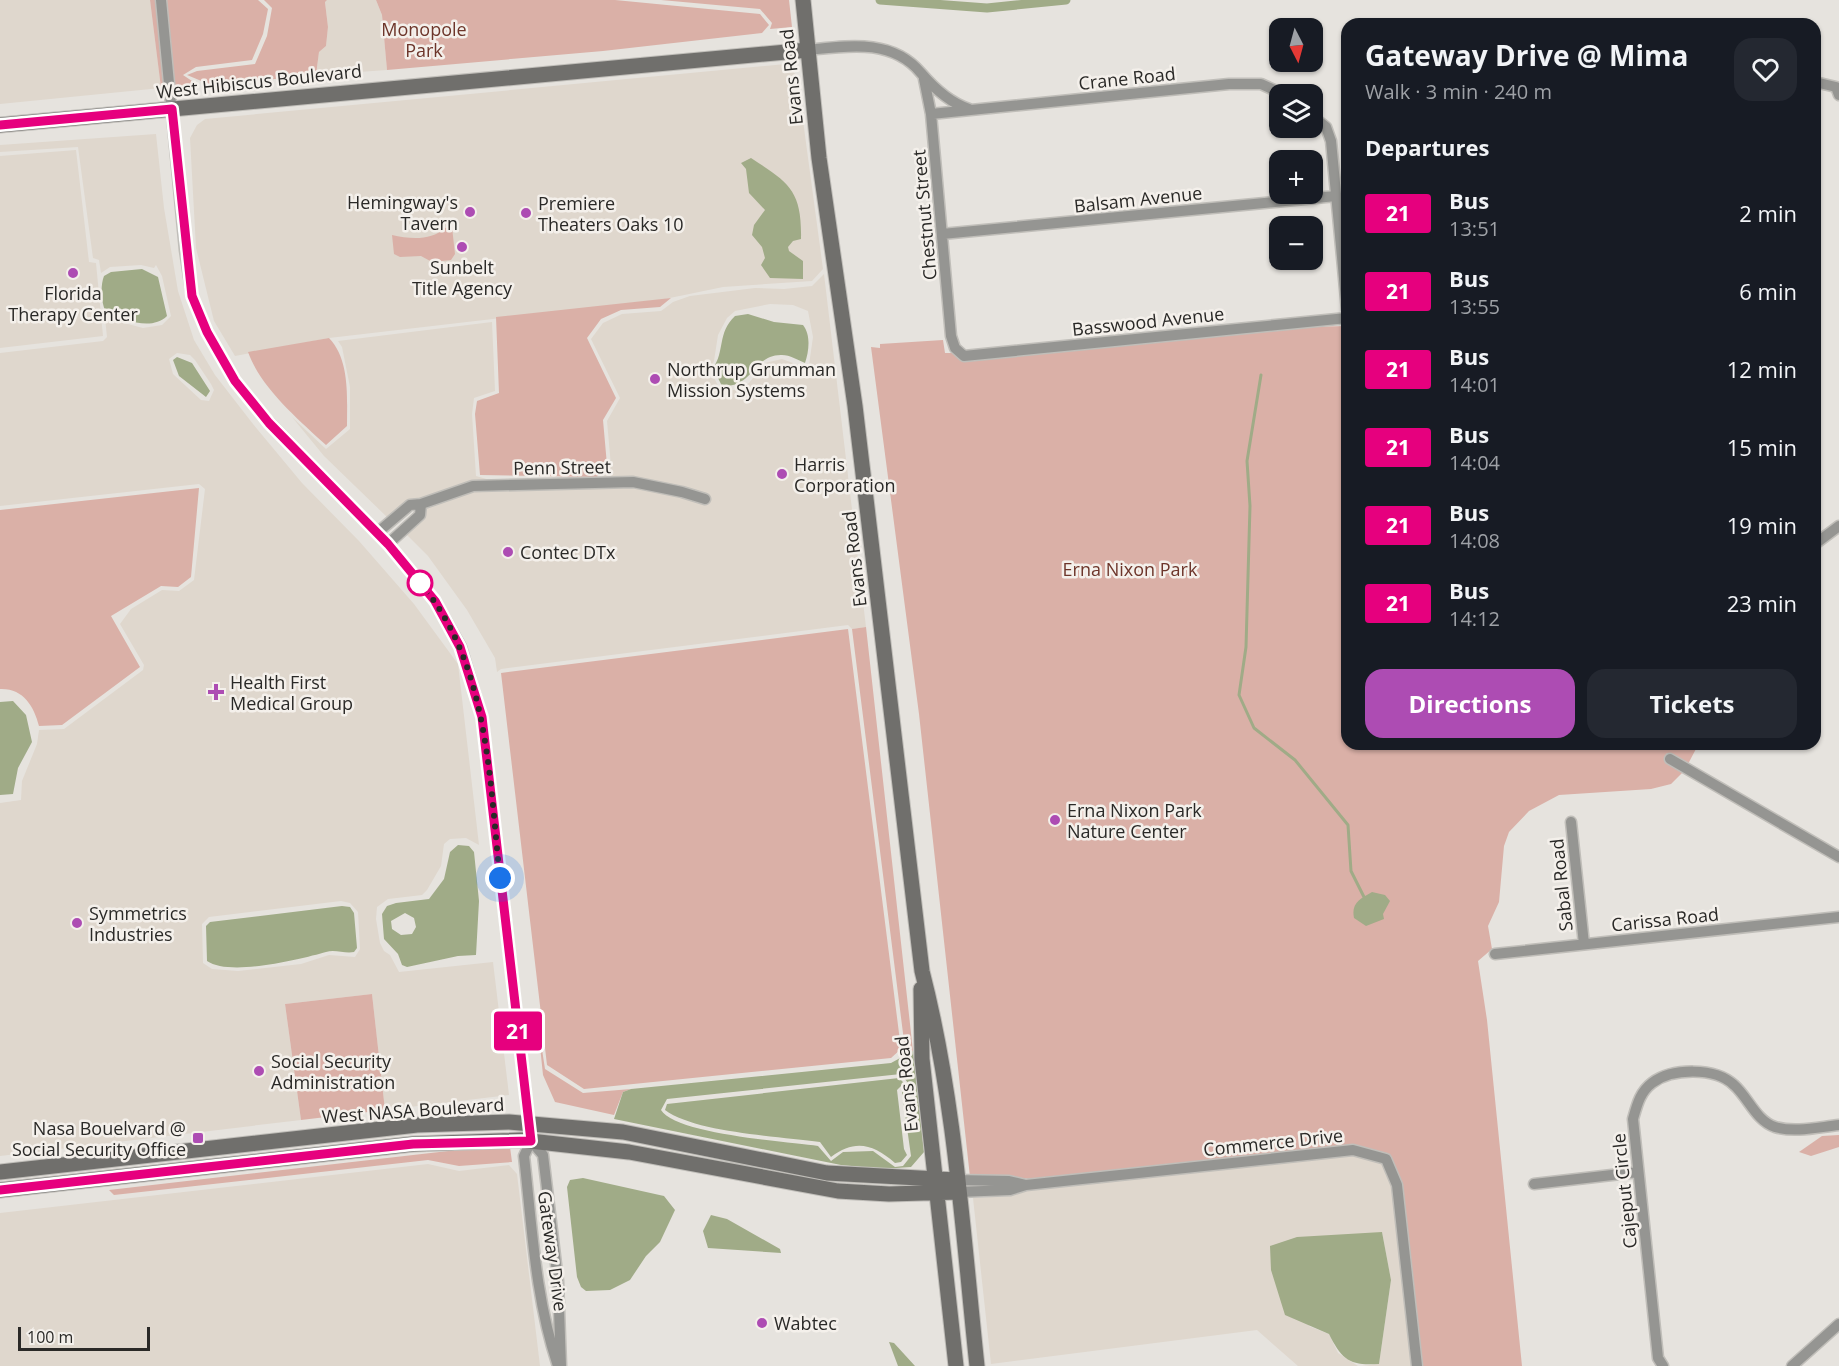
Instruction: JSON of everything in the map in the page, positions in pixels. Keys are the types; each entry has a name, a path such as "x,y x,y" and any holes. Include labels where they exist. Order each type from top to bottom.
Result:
{"main road":[{"name":"Evans Road","path":"803,0 820,167 854,397 922,971 921,1041 937,1186"},
{"name":"West Hibiscus Boulevard","path":"0,125 808,50"},
{"name":"Evans Road","path":"922,971 936,1025 957,1186"},
{"name":"West NASA Boulevard","path":"0,1172 417,1125 529,1122 633,1134 827,1173 937,1186 957,1186"},
{"name":"West NASA Boulevard","path":"0,1190 431,1142 531,1141 629,1152 830,1190 889,1194 937,1186"},
{"path":"125,1158 127,1176"},
{"path":"937,1186 956,1366"},
{"path":"957,1186 977,1366"}],"street":[{"name":"Gateway Drive","path":"161,0 192,296 207,332 235,381 267,420 388,544 435,601 460,647 482,717 531,1141 524,1156 534,1246 547,1330 560,1366"},
{"path":"808,50 860,45 882,48 905,58 924,79 961,106 972,110"},
{"name":"Chestnut Street","path":"924,79 931,114 951,336 955,348"},
{"name":"Crane Road","path":"931,114 1229,84 1261,84 1269,88"},
{"path":"1821,84 1838,91"},
{"path":"1323,125 1331,141 1341,248"},
{"name":"Balsam Avenue","path":"942,234 1336,196"},
{"name":"Basswood Avenue","path":"955,348 964,356 1341,319"},
{"name":"Penn Street","path":"377,533 410,505 422,504 473,486 633,482 705,499"},
{"path":"388,544 420,514 422,504"},
{"path":"1821,540 1839,526"},
{"path":"1670,759 1839,857"},
{"name":"Sabal Road","path":"1571,822 1584,944"},
{"name":"Carissa Road","path":"1495,954 1839,917"},
{"name":"Cajeput Circle","path":"1663,1366 1658,1358 1633,1119 1639,1098 1651,1084 1670,1074 1717,1075 1733,1084 1759,1115 1773,1126 1790,1130 1839,1125"},
{"name":"Gateway Drive","path":"531,1141 543,1155 558,1281 560,1366"},
{"name":"Commerce Drive","path":"957,1186 1010,1190 1026,1185 1353,1150 1386,1159 1397,1185 1417,1366"},
{"path":"1534,1184 1638,1173"},
{"path":"1792,1366 1839,1324"}],"shaded area":[{"path":"0,0 150,0 161,88 0,104"},
{"path":"376,0 382,15 387,70 316,75 319,52 326,46 328,27 325,1"},
{"path":"786,64 797,76 823,269 812,281 723,287 665,299 329,338 235,356 214,321 196,248 190,138 197,125 205,119"},
{"path":"156,134 164,208 178,291 194,340 215,375 253,424 302,483 359,541 414,604 458,664 479,845 466,838 450,839 444,844 441,866 427,890 422,895 388,899 377,907 376,919 380,943 399,972 493,962 509,1095 385,1110 372,994 285,1004 301,1120 0,1156 0,803 21,800 22,781 37,744 39,730 64,729 143,670 144,665 120,624 131,609 162,590 179,591 194,580 205,489 199,484 0,506 0,353 103,341 107,337 105,318 143,328 162,325 171,316 162,276 156,265 154,268 141,265 110,267 101,273 99,260 93,258 78,147 0,152 0,145","holes":["177,353 190,355 195,360 214,390 209,401 201,400 173,374 169,359","341,901 350,903 358,912 360,949 355,957 329,955 301,964 238,971 212,969 203,963 202,924 209,917"]},
{"path":"76,150 89,262 96,263 103,336 0,348 0,156"},
{"path":"751,158 784,182 796,198 801,222 801,239 793,241 788,247 789,251 803,261 803,279 770,278 761,265 765,258 762,247 752,235 754,225 765,210 749,193 746,169 741,163"},
{"path":"142,269 158,277 167,316 154,323 146,324 107,314 103,306 102,295 104,276 111,272"},
{"path":"824,274 866,627 852,629 848,625 501,669 497,672 495,658 467,610 428,556 406,534 426,508 474,491 579,487 632,488 681,497 708,505 710,495 683,487 633,477 602,477 611,466 607,421 620,398 591,339 603,323 622,314 661,311 673,302 690,296 755,288 784,289 812,286","holes":["770,304 793,305 808,311 813,337 809,365 804,367 782,359 765,363 749,383 737,390 720,390 710,369 714,361 718,335 727,318 735,311"]},
{"path":"748,314 774,322 803,325 806,329 808,343 805,363 788,356 772,356 741,382 722,386 713,368 719,356 723,336 729,322 735,316"},
{"path":"492,322 495,391 474,398 472,414 476,476 490,480 473,481 421,499 408,501 387,517 324,456 292,417 326,449 350,429 350,387 342,347 338,341"},
{"path":"177,357 192,363 210,391 206,397 179,376 173,360"},
{"path":"13,701 26,715 32,742 18,768 13,794 0,795 0,702"},
{"path":"458,845 469,846 474,852 479,901 476,955 458,956 407,967 402,965 398,954 384,939 382,914 387,906 396,903 429,899 444,879 450,852","holes":["405,913 414,918 416,927 412,934 401,935 392,929 391,921"]},
{"path":"1372,892 1385,895 1390,901 1383,914 1384,919 1366,926 1354,918 1353,913 1360,899"},
{"path":"342,906 350,907 354,913 357,948 354,952 329,951 283,962 248,967 218,965 207,961 206,926 210,922"},
{"path":"913,1051 924,1152 911,1167 882,1169 841,1165 614,1119 623,1092 631,1089 891,1063","holes":["901,1074 908,1083 902,1092 911,1156 903,1166 895,1167 873,1151 843,1152 831,1161 818,1146 709,1131 687,1125 671,1118 661,1110 667,1099"]},
{"path":"899,1078 904,1083 897,1090 904,1149 907,1155 901,1162 895,1163 879,1152 864,1146 848,1148 831,1157 820,1142 717,1129 679,1118 665,1110 667,1104"},
{"path":"1351,1155 1383,1164 1394,1196 1411,1366 1362,1366 1379,1364 1391,1280 1382,1232 1309,1326 1329,1334 1338,1353 1358,1366 1298,1366 1257,1330 991,1364 973,1198 1010,1196 1030,1190"},
{"path":"428,1164 459,1171 509,1165 517,1174 540,1366 0,1366 0,1213"},
{"path":"583,1178 664,1196 675,1210 660,1242 646,1256 630,1280 610,1290 586,1291 581,1287 577,1277 567,1187 570,1180"},
{"path":"711,1215 727,1219 780,1249 781,1253 708,1248 703,1231"},
{"path":"1382,1232 1391,1280 1379,1364 1361,1364 1348,1360 1338,1350 1329,1334 1285,1315 1271,1270 1270,1246 1297,1237"},
{"path":"889,1342 894,1343 915,1366 898,1366"}],"green space":[{"path":"150,0 157,0 166,88 161,88"},
{"path":"166,0 258,0 268,9 263,34 252,60 196,67 183,75 198,85 175,87"},
{"path":"264,0 327,0 325,2 328,27 326,46 319,52 316,75 211,85 187,75 197,71 255,64 267,36 272,8"},
{"name":"Monopole Park","path":"376,0 615,0 760,14 769,25 762,33 603,51 387,70 382,15"},
{"path":"661,0 789,0 792,27 770,29 772,23 760,9"},
{"path":"452,227 455,254 451,260 432,262 421,256 400,257 394,254 392,235 427,237"},
{"path":"671,298 660,307 621,310 601,319 587,338 616,398 603,420 607,465 597,477 480,475 475,414 477,401 499,393 496,317"},
{"name":"Erna Nixon Park","path":"1341,326 1341,750 1695,750 1688,764 1667,753 1664,761 1683,772 1671,784 1651,789 1559,795 1529,811 1509,832 1504,846 1499,902 1488,926 1492,949 1478,961 1487,1020 1522,1366 1421,1366 1390,1157 1352,1145 1029,1179 970,1177 919,714 871,347 880,348 880,344 943,340 945,353 952,353 965,361 1305,327"},
{"path":"329,338 341,357 344,368 347,391 347,426 326,445 292,414 271,390 248,352"},
{"path":"199,488 191,577 178,587 161,586 111,616 140,667 62,725 39,726 31,705 21,695 8,689 0,689 0,510"},
{"path":"866,627 913,1051 900,1056 905,1049 852,629"},
{"path":"848,629 901,1049 891,1058 584,1089 547,1065 501,673"},
{"path":"372,994 385,1110 301,1120 285,1004"},
{"path":"537,1017 545,1069 583,1093 631,1089 623,1092 614,1115 555,1102 543,1075"},
{"path":"1839,1135 1839,1147 1811,1156 1799,1152 1822,1136"},
{"path":"483,1147 510,1147 512,1162 459,1166 428,1160 114,1195 109,1190"}],"waterway":[{"path":"880,0 987,8 1066,0"},
{"path":"1261,375 1247,461 1250,506 1246,647 1239,695 1254,728 1295,760 1348,825 1351,871 1364,897"}],"bus line":[{"name":"21","path":"0,125 172,109 185,250 192,296 207,332 235,381 269,423 388,544 435,601 460,647 482,717 531,1141 431,1142 0,1190"}],"place":[{"name":"Hemingway's Tavern","path":"470,212"},
{"name":"Premiere Theaters Oaks 10","path":"526,213"},
{"name":"Sunbelt Title Agency","path":"462,247"},
{"name":"Florida Therapy Center","path":"73,273"},
{"name":"Northrup Grumman Mission Systems","path":"655,379"},
{"name":"Harris Corporation","path":"782,474"},
{"name":"Contec DTx","path":"508,552"},
{"name":"Health First Medical Group","path":"216,692"},
{"name":"Erna Nixon Park Nature Center","path":"1055,820"},
{"name":"Symmetrics Industries","path":"77,923"},
{"name":"Social Security Administration","path":"259,1071"},
{"name":"Nasa Bouelvard @ Social Security Office","path":"198,1138"},
{"name":"Wabtec","path":"762,1323"}],"route":[{"path":"420,583 435,601 460,647 482,717 500,878"}]}
